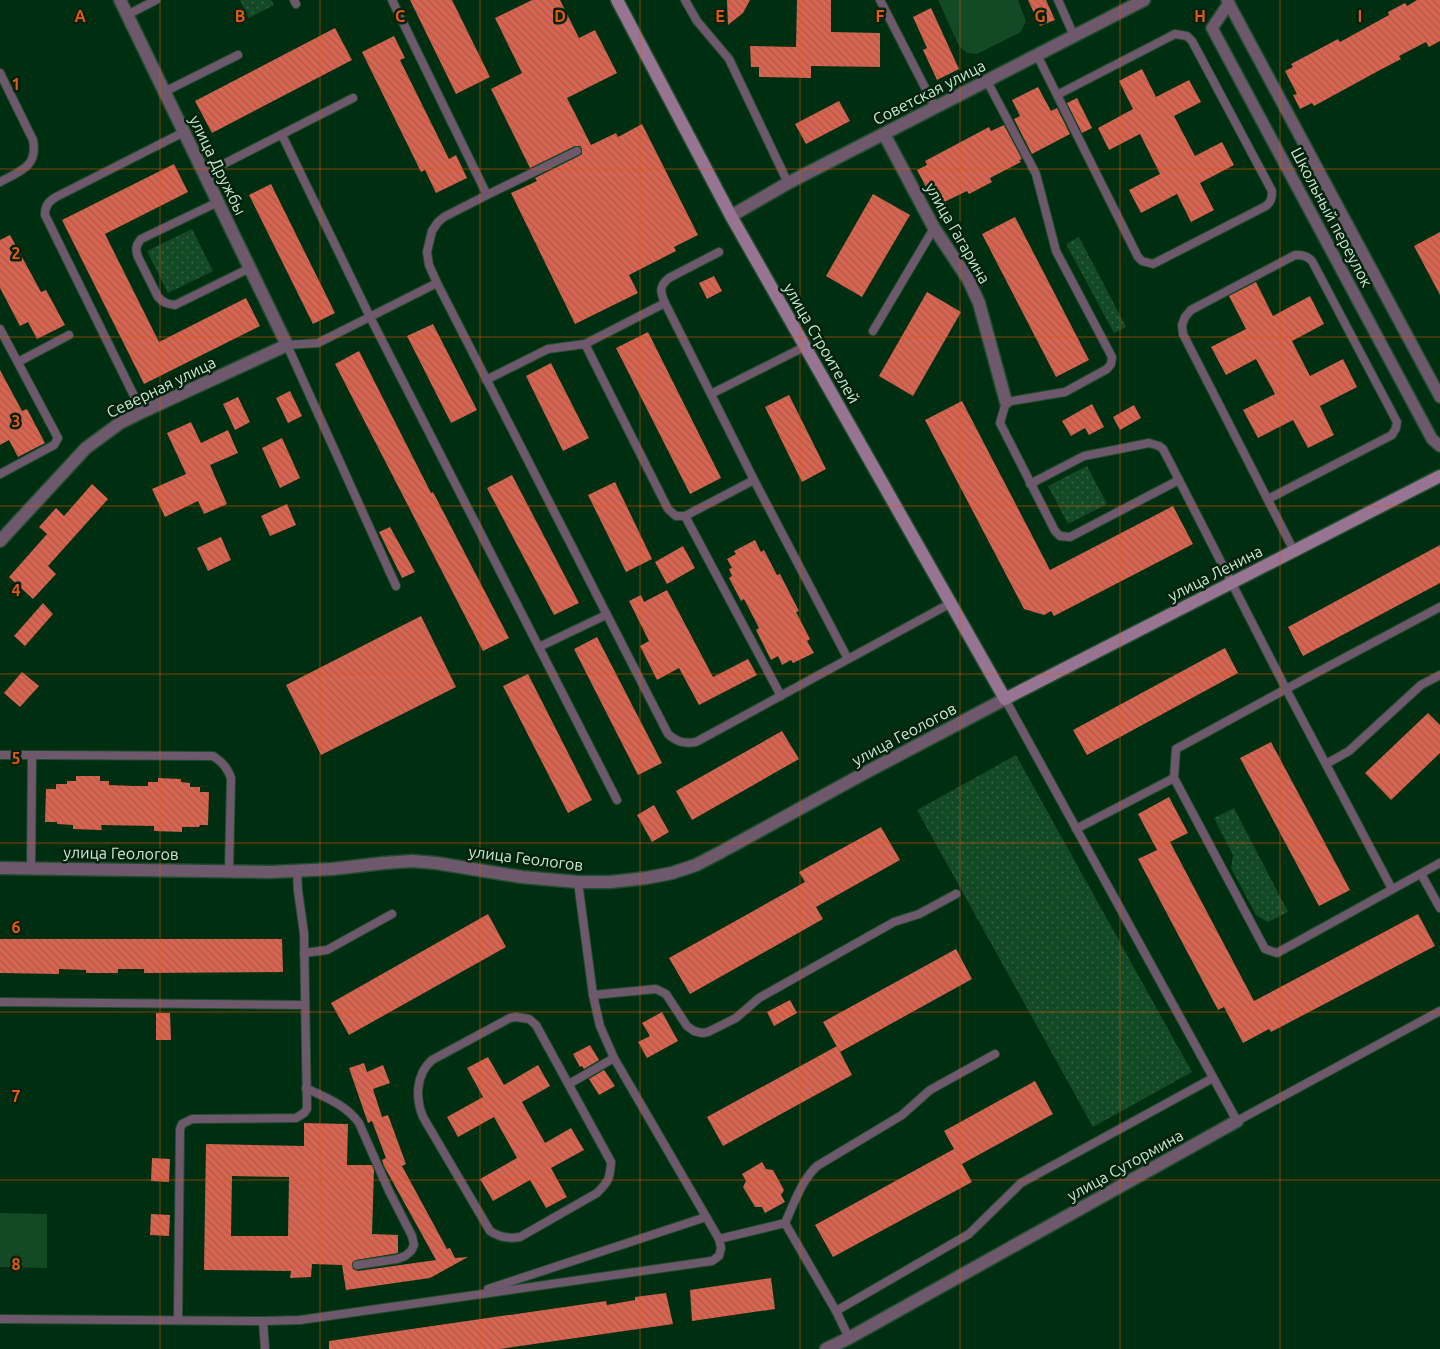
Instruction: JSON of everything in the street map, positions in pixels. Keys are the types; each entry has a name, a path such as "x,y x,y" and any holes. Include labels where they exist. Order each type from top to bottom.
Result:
{"main road":[{"name":"улица Строителей","path":"617,0 731,216 1005,699"},
{"name":"улица Ленина","path":"1005,699 1440,476"}],"street":[{"name":"улица Дружбы","path":"120,0 287,344"},
{"name":"Советская улица","path":"731,216 788,183 1144,0"},
{"name":"Школьный переулок","path":"1228,1 1440,397"},
{"name":"Школьный переулок","path":"1228,1 1212,28 1432,439 1440,446"},
{"name":"улица Гагарина","path":"884,134 934,228 968,279 980,303 1006,402"},
{"name":"Северная улица","path":"0,541 86,448 120,423 287,344"},
{"name":"улица Геологов","path":"0,868 297,871 412,861 522,877 578,882 611,882 646,878 672,873 696,865 1005,699"},
{"name":"улица Сутормина","path":"826,1349 852,1343 1237,1121"}],"lane":[{"path":"127,15 156,0"},
{"path":"392,0 488,195"},
{"path":"685,0 697,21 729,59 788,183"},
{"path":"880,0 935,107"},
{"path":"1058,0 1074,36"},
{"path":"1036,55 1056,95 1138,257 1142,261 1153,264 1270,203 1272,192 1192,41 1187,36 1176,34 1056,95"},
{"path":"164,92 238,55"},
{"path":"0,73 33,140 35,150 32,160 26,168 0,182"},
{"path":"987,80 1036,174 1056,251 1112,357 1111,364 1107,368 1065,392 1006,402"},
{"path":"204,174 353,98"},
{"path":"142,412 45,215 45,208 48,202 56,197 184,132"},
{"path":"282,135 370,317 617,800"},
{"path":"577,151 444,217 432,230 427,252 429,265 668,734 675,740 687,744 696,742 951,603"},
{"path":"218,202 141,239 137,244 136,251 138,257 158,297 168,304 175,305 250,268"},
{"path":"873,332 934,228"},
{"path":"719,252 669,278 663,283 661,294 754,480 848,659"},
{"path":"1268,499 1392,435 1397,422 1312,261 1308,256 1302,255 1295,255 1199,305 1185,317 1182,325 1183,334 1294,551"},
{"path":"396,586 287,344 318,343 437,283"},
{"path":"486,380 548,349 585,344 665,303"},
{"path":"0,329 58,438 54,445 0,474"},
{"path":"18,362 69,335"},
{"path":"585,344 668,509 676,516 686,516 754,480"},
{"path":"711,394 806,346"},
{"name":"улица Гагарина","path":"1006,402 1000,423 1056,531 1065,538 1179,480"},
{"path":"1030,484 1084,456 1148,443 1163,449 1286,689 1392,889"},
{"path":"686,516 781,696"},
{"path":"1440,607 1176,749 1174,778 1265,949 1277,953 1440,863"},
{"path":"539,647 606,615"},
{"path":"1326,764 1349,751 1421,685 1440,675"},
{"path":"1005,699 1237,1121"},
{"path":"0,754 212,756 221,761 228,769 231,778 229,871"},
{"path":"31,868 32,755"},
{"path":"1076,829 1174,778"},
{"path":"178,1320 180,1129 182,1124 192,1119 296,1118 304,1114 306,1109 304,933 297,871"},
{"path":"1421,874 1440,908"},
{"path":"0,1320 300,1320 712,1261 719,1256 721,1248 719,1239 614,1058 600,1026 593,995 578,882"},
{"path":"593,995 656,990 666,994 687,1026 694,1031 708,1032 736,1018 759,998 894,922 919,914 956,894"},
{"path":"304,953 327,950 392,914"},
{"path":"0,1002 304,1005"},
{"name":"улица Сутормина","path":"1237,1121 1440,1011"},
{"path":"516,1017 529,1019 536,1025 569,1084 609,1156 611,1162 608,1183 597,1193 520,1237 498,1236 490,1231 423,1117 418,1100 420,1078 423,1069 432,1060 510,1018 516,1017"},
{"path":"785,1223 804,1181 817,1166 902,1115 930,1090 995,1054"},
{"path":"569,1084 614,1058"},
{"path":"836,1311 970,1234 1021,1183 1213,1078"},
{"path":"306,1088 345,1107 352,1113 359,1123 389,1191 412,1236 414,1245 405,1256 357,1265"},
{"path":"468,1296 706,1217"},
{"path":"719,1239 785,1223"},
{"path":"785,1223 836,1311 852,1343"},
{"path":"263,1321 265,1349"}],"green space":[{"path":"240,0 271,0 274,5 249,18"},
{"path":"938,0 1018,0 1026,21 1021,32 977,54 967,53 959,46"},
{"path":"192,229 213,271 168,293 147,251"},
{"path":"1079,237 1126,327 1114,333 1066,244"},
{"path":"1087,466 1107,504 1068,524 1048,486"},
{"path":"1016,755 1192,1072 1093,1127 917,810"},
{"path":"1234,808 1288,912 1268,922 1256,915 1231,868 1233,855 1214,818"},
{"path":"0,1213 47,1214 47,1268 0,1267"}],"building":[{"path":"410,0 452,0 490,77 456,94"},
{"path":"532,0 560,0 579,38 595,30 617,73 567,98 591,145 616,133 618,137 642,124 698,235 674,247 676,251 629,275 638,293 575,324 511,193 537,181 535,178 579,156 582,154 582,149 580,146 575,146 530,168 491,89 522,73 495,18"},
{"path":"727,0 750,0 743,13 728,25"},
{"path":"797,0 831,0 831,32 880,33 880,67 811,66 811,78 759,77 759,67 751,67 750,46 796,47"},
{"path":"1028,0 1046,0 1055,20 1040,26"},
{"path":"1417,0 1440,0 1440,41 1429,47 1426,42 1399,56 1401,59 1314,106 1312,103 1300,109 1293,95 1297,94 1285,71 1293,67 1291,64 1338,39 1340,42 1389,15 1388,12 1405,3 1407,6"},
{"path":"931,8 959,69 937,80 923,50 927,48 913,17"},
{"path":"335,28 352,60 212,133 195,101"},
{"path":"394,36 405,58 400,60 449,159 456,155 467,178 436,193 425,170 421,172 362,52"},
{"path":"1142,69 1156,97 1189,80 1201,102 1174,116 1195,156 1222,142 1234,165 1200,183 1214,210 1191,222 1177,194 1141,213 1129,190 1160,174 1140,134 1109,150 1098,128 1133,109 1119,81"},
{"path":"1038,87 1051,111 1057,108 1070,134 1032,154 1014,119 1020,116 1012,100"},
{"path":"1077,98 1092,128 1082,133 1067,103"},
{"path":"839,101 850,121 806,144 795,124"},
{"path":"1004,125 1022,159 1019,160 1021,162 990,178 992,182 969,194 967,191 936,206 917,170 927,165 925,161 989,127 991,131"},
{"path":"174,164 188,192 105,234 159,342 246,298 260,326 144,384 62,220"},
{"path":"271,184 335,313 313,324 249,195"},
{"path":"873,194 910,215 862,297 826,276"},
{"path":"1015,217 1089,360 1056,377 982,234"},
{"path":"1440,232 1440,295 1414,246"},
{"path":"10,235 41,292 46,290 65,325 37,339 28,322 20,326 0,288 0,240"},
{"path":"714,276 722,291 707,299 699,283"},
{"path":"1256,282 1273,316 1310,296 1324,324 1292,341 1310,376 1343,359 1357,387 1320,406 1334,435 1308,448 1293,420 1258,438 1243,410 1275,394 1256,359 1226,375 1211,347 1246,329 1229,296"},
{"path":"927,292 961,312 913,396 879,376"},
{"path":"433,324 477,410 451,423 407,336"},
{"path":"648,332 721,478 690,494 616,348"},
{"path":"359,351 431,493 433,492 509,638 483,651 335,364"},
{"path":"551,363 589,438 563,451 526,376"},
{"path":"0,370 22,411 27,409 45,443 18,457 9,440 0,445"},
{"path":"290,391 302,416 288,423 276,398"},
{"path":"789,395 826,469 802,482 765,407"},
{"path":"238,397 250,422 235,430 223,404"},
{"path":"962,401 1050,570 1173,506 1193,544 1054,616 1051,611 1044,615 1024,609 925,420"},
{"path":"1092,404 1104,427 1089,435 1085,428 1071,436 1062,421"},
{"path":"1134,405 1141,418 1120,430 1113,417"},
{"path":"191,422 201,443 228,430 238,453 210,465 227,504 204,514 198,501 165,517 152,489 186,474 167,433"},
{"path":"282,438 300,478 280,488 262,448"},
{"path":"512,475 579,603 554,615 487,488"},
{"path":"615,482 652,559 626,572 588,495"},
{"path":"92,484 108,499 48,566 56,574 33,599 9,577 47,534 39,527 56,508 64,516"},
{"path":"287,504 296,525 270,536 261,516"},
{"path":"390,527 415,572 402,578 379,532"},
{"path":"221,537 231,560 208,571 197,548"},
{"path":"755,540 761,552 764,550 777,575 780,574 799,611 796,612 810,639 807,641 814,653 793,663 791,660 782,665 778,656 771,660 756,630 759,628 744,599 741,601 729,578 732,576 729,569 732,568 727,559 736,554 734,551"},
{"path":"1440,545 1440,583 1303,656 1288,627"},
{"path":"683,546 695,568 667,584 655,562"},
{"path":"667,590 713,677 748,659 757,675 699,705 679,668 657,680 640,646 649,641 629,601 641,595 644,602"},
{"path":"43,603 53,614 25,646 14,636"},
{"path":"421,616 456,687 321,755 286,685"},
{"path":"597,637 662,763 638,775 574,649"},
{"path":"1225,648 1238,673 1087,755 1073,730"},
{"path":"22,672 39,686 20,707 4,693"},
{"path":"528,674 592,800 568,813 503,686"},
{"path":"1428,713 1440,725 1440,753 1391,800 1365,773"},
{"path":"782,731 799,759 692,820 676,791"},
{"path":"1271,742 1350,890 1319,906 1240,758"},
{"path":"76,776 100,776 100,781 109,781 109,785 133,786 148,786 148,782 158,782 158,778 181,779 181,782 190,783 190,787 200,787 200,792 209,792 208,825 182,827 182,832 154,831 154,826 101,825 102,830 73,829 73,825 45,822 46,789 56,789 56,784 67,784 67,781 76,781"},
{"path":"1169,797 1188,833 1170,842 1254,1001 1418,914 1435,946 1271,1032 1269,1029 1243,1043 1224,1007 1218,1010 1138,859 1157,850 1138,814"},
{"path":"654,805 669,832 652,842 637,815"},
{"path":"881,827 900,860 816,907 823,919 690,994 669,958 805,882 799,872"},
{"path":"488,914 506,947 349,1035 331,1003"},
{"path":"0,939 282,939 283,972 144,973 144,969 118,969 118,973 86,973 86,970 59,969 59,974 0,973"},
{"path":"956,949 972,979 840,1052 823,1022"},
{"path":"790,1000 797,1013 774,1026 767,1012"},
{"path":"662,1012 678,1041 647,1058 638,1042 650,1036 642,1023"},
{"path":"156,1013 170,1013 171,1040 156,1040"},
{"path":"590,1045 599,1060 584,1069 582,1066 580,1067 573,1054"},
{"path":"837,1046 852,1075 723,1146 707,1117"},
{"path":"488,1057 504,1085 538,1065 550,1086 522,1102 545,1143 571,1128 584,1150 551,1168 567,1197 546,1208 530,1180 493,1201 480,1179 517,1158 494,1117 458,1137 447,1117 483,1097 467,1068"},
{"path":"364,1063 367,1072 383,1065 390,1083 373,1089 382,1117 388,1115 406,1164 402,1166 447,1249 450,1248 455,1258 468,1257 430,1278 346,1290 342,1265 312,1264 311,1277 290,1278 291,1271 204,1270 206,1144 304,1146 304,1123 348,1124 347,1165 372,1165 374,1170 372,1234 398,1235 398,1253 356,1260 352,1263 353,1269 358,1271 436,1260 384,1166 382,1160 386,1158 372,1121 368,1123 349,1068","holes":["232,1176 289,1177 288,1236 231,1236"]},
{"path":"604,1070 615,1086 599,1095 589,1079"},
{"path":"1035,1081 1053,1114 962,1164 972,1182 833,1257 815,1225 954,1149 944,1131"},
{"path":"152,1158 170,1159 169,1182 151,1181"},
{"path":"762,1162 766,1169 773,1170 784,1190 781,1195 785,1202 765,1213 762,1207 755,1207 743,1187 746,1181 742,1174"},
{"path":"151,1214 170,1215 169,1236 150,1235"},
{"path":"771,1278 775,1309 692,1321 690,1290"},
{"path":"666,1293 673,1324 500,1349 329,1349 329,1341 606,1301 607,1305 635,1300 635,1297"}]}
